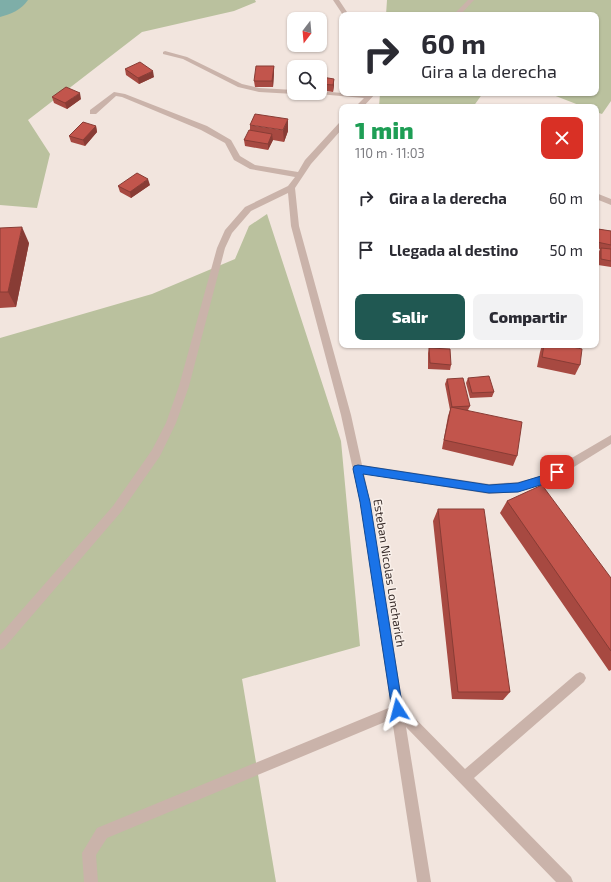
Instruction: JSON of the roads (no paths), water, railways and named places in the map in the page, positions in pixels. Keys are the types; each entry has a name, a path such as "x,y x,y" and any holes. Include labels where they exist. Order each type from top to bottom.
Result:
{"street":[{"path":"336,0 344,12"},
{"path":"459,12 471,0"},
{"path":"165,53 185,58 240,86 259,90 287,92"},
{"path":"327,93 339,93"},
{"path":"93,112 114,94 123,95 204,128 228,142 237,158 253,167 300,175"},
{"path":"362,104 370,96"},
{"path":"0,644 117,509 156,453 171,423 184,386 221,248 228,232 248,209 291,188 308,162 339,128"},
{"name":"Esteban Nicolas Loncharich","path":"291,188 296,226 346,415 366,510 424,882"},
{"path":"599,197 611,202"},
{"path":"358,469 489,489 518,487 544,480 611,439"},
{"path":"464,778 580,678"},
{"path":"91,882 89,853 102,833 398,710 566,882"}],"waterway":[{"path":"0,9 14,0"}]}
